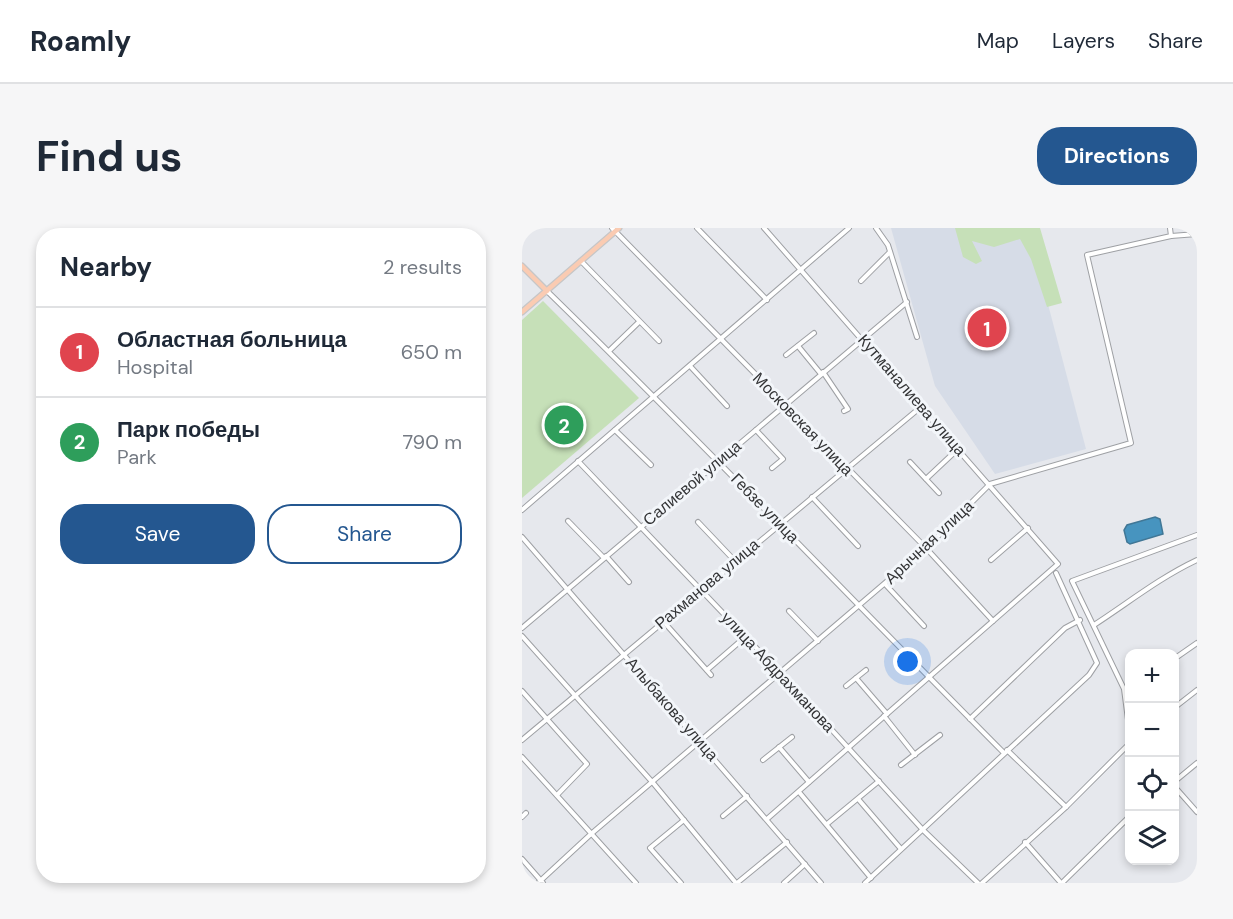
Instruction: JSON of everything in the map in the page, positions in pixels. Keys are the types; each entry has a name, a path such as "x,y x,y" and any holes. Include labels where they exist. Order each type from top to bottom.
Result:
{"main road":[{"path":"522,312 615,229"},
{"name":"Гебзе улица","path":"522,266 547,291"}],"street":[{"path":"697,228 767,300"},
{"name":"Кутманалиева улица","path":"764,228 959,448 1058,564 993,621"},
{"path":"522,510 849,228"},
{"path":"876,228 891,252 917,337"},
{"path":"1170,228 1171,236 1197,234"},
{"name":"Московская улица","path":"615,229 720,340 926,548 993,621"},
{"name":"Арычная улица","path":"540,882 591,834 654,784 700,741 926,548 990,484 1131,443 1087,255 1171,236"},
{"path":"861,281 891,252"},
{"path":"581,261 659,341"},
{"name":"Гебзе улица","path":"547,291 719,461 928,678 1066,807"},
{"name":"Салиевой улица","path":"522,628 639,526 908,302"},
{"path":"609,351 639,322"},
{"path":"786,355 814,333"},
{"path":"798,346 848,408 844,411"},
{"path":"690,366 727,406"},
{"name":"Рахманова улица","path":"522,740 922,406"},
{"path":"755,429 783,459 772,468"},
{"path":"615,430 651,465"},
{"path":"926,479 959,448"},
{"name":"улица Абдрахманова","path":"578,462 744,638 780,673 923,830 980,883"},
{"path":"909,462 939,493"},
{"path":"812,497 858,546"},
{"path":"568,521 630,582"},
{"path":"698,522 735,561"},
{"path":"991,561 1028,528"},
{"name":"Алыбакова улица","path":"522,537 821,883"},
{"path":"1125,688 1072,580 1196,537"},
{"path":"1094,626 1118,612 1134,597 1168,573 1197,560"},
{"path":"865,883 1089,675 1097,663 1080,620 1056,573"},
{"path":"885,584 924,626"},
{"path":"789,611 818,641"},
{"path":"970,719 1065,628 1080,620"},
{"path":"663,621 711,675"},
{"path":"767,819 993,621"},
{"path":"522,636 654,784 736,883 787,842"},
{"path":"707,670 744,638"},
{"path":"1179,656 1197,643"},
{"path":"846,686 866,670"},
{"path":"856,678 915,755"},
{"path":"1179,704 1197,690"},
{"path":"522,691 587,764 557,795"},
{"path":"901,765 940,735"},
{"path":"763,760 792,737"},
{"path":"779,747 809,782"},
{"path":"980,883 1066,807 1125,748"},
{"path":"522,757 636,883"},
{"path":"1179,779 1197,763"},
{"path":"827,824 879,782"},
{"path":"1179,790 1197,812"},
{"path":"798,792 872,878"},
{"path":"723,816 747,796"},
{"path":"859,800 901,849"},
{"path":"681,883 650,848 684,820"},
{"path":"1025,842 1062,883 1125,821"},
{"path":"522,859 540,882"},
{"path":"784,883 805,864"}],"shaded area":[{"path":"891,228 1028,228 1086,449 995,474 935,386"}],"green space":[{"path":"955,228 1040,228 1062,303 1047,307 1031,259 1020,239 994,247 972,241 982,261 976,264 963,257"},
{"path":"543,301 639,398 522,498 522,320"}],"water":[{"path":"1155,517 1160,519 1163,534 1130,544 1127,542 1124,530 1127,525"}],"place":[{"name":"Областная больница","path":"987,328"},
{"name":"Парк победы","path":"564,425"}]}
